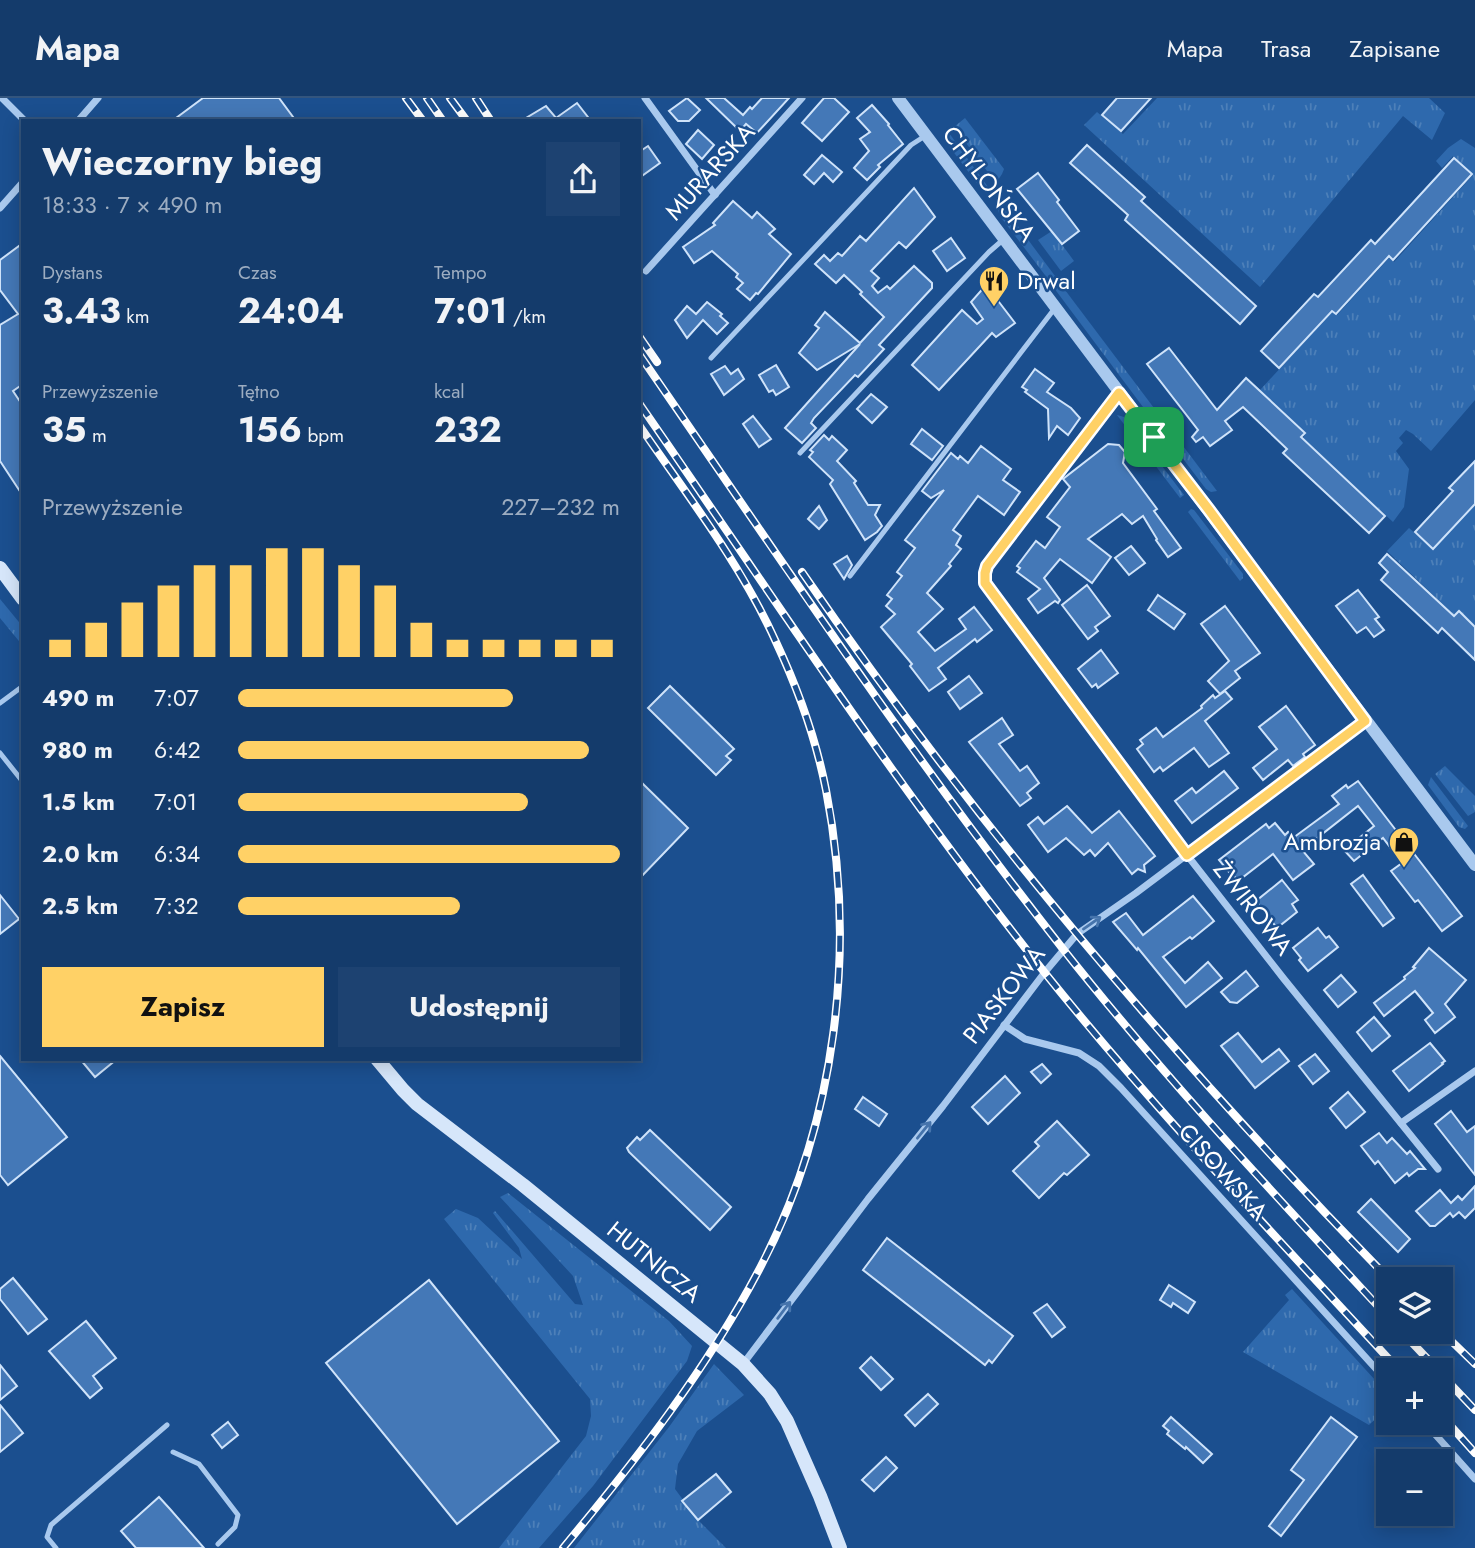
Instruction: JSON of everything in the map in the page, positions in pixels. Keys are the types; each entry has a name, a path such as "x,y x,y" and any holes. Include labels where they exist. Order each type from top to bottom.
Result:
{"main road":[{"path":"0,568 21,596"},
{"name":"HUTNICZA","path":"379,1061 417,1104 523,1185 743,1364 770,1394 787,1421 840,1548"}],"street":[{"path":"2,98 23,119"},
{"path":"80,119 98,98"},
{"path":"645,98 715,195"},
{"name":"MURARSKA","path":"646,271 802,98"},
{"name":"CHYLOŃSKA","path":"898,98 1475,865"},
{"path":"0,208 21,184"},
{"name":"ŻWIROWA","path":"1119,393 987,566 985,583 1187,855 1438,1169"},
{"name":"PIASKOWA","path":"743,1364 868,1199 1077,934 1136,893 1365,721"},
{"name":"CISOWSKA","path":"1004,1025 1025,1039 1079,1053 1099,1066 1376,1369"},
{"path":"1401,1123 1475,1070"},
{"path":"1436,1435 1475,1479"}],"lane":[{"path":"711,358 911,145 926,135"},
{"path":"800,453 1004,239"},
{"path":"850,576 1055,308"},
{"path":"0,703 21,687"},
{"path":"0,753 21,779"},
{"path":"56,1548 47,1537 51,1525 167,1425"},
{"path":"173,1452 199,1464 238,1515 235,1527 218,1544"}],"green space":[{"path":"1157,98 1429,98 1445,113 1432,140 1403,116 1260,287 1084,125 1097,112 1123,134"},
{"path":"965,118 1004,169 996,183 954,127"},
{"path":"949,133 988,187 979,186 949,146"},
{"path":"1461,139 1475,148 1475,400 1431,451 1406,430 1399,438 1403,443 1396,451 1409,469 1404,507 1393,522 1303,438 1306,433 1260,390 1332,312 1337,315 1389,258 1394,262 1473,175 1453,156 1442,168 1436,161"},
{"path":"1000,202 1055,276 1051,280 1000,216 997,208"},
{"path":"1052,231 1074,261 1061,271 1038,240"},
{"path":"1057,282 1160,416 1153,418 1149,415 1054,288"},
{"path":"1117,415 1127,420 1184,495 1180,498"},
{"path":"1171,430 1217,491 1206,489 1171,443"},
{"path":"1475,504 1475,626 1459,611 1454,615 1387,551 1409,528 1433,549"},
{"path":"1191,509 1243,574 1240,581 1188,512"},
{"path":"0,599 21,625 21,644 0,618"},
{"path":"1445,766 1475,796 1475,812 1468,816 1435,774"},
{"path":"1431,777 1468,826 1465,829 1459,827 1428,785"},
{"path":"508,1193 669,1321 692,1346 687,1361 593,1486 539,1548 499,1548 586,1436 591,1416 590,1399 444,1219 456,1209 478,1218 522,1259 519,1248 493,1213 495,1211 575,1304 583,1305 573,1276 500,1197"},
{"path":"1292,1289 1376,1381 1376,1418 1369,1425 1243,1352 1289,1300 1285,1295"},
{"path":"714,1364 744,1395 697,1431 678,1464 675,1489 698,1520 726,1548 574,1548 669,1427"}],"building":[{"path":"203,98 279,98 295,119 175,119"},
{"path":"687,98 700,110 689,121 678,121 669,111"},
{"path":"706,98 724,98 743,115 762,98 789,98 757,133 746,124 740,131"},
{"path":"824,98 834,98 849,112 822,141 802,123"},
{"path":"1117,98 1151,98 1121,131 1102,115"},
{"path":"577,103 589,119 524,119 546,106 556,118"},
{"path":"872,105 903,144 878,165 880,167 867,180 854,168 869,151 860,139 870,132 857,118"},
{"path":"698,130 714,145 702,159 686,144"},
{"path":"1087,145 1145,197 1141,201 1256,306 1240,324 1125,220 1128,215 1070,163"},
{"path":"648,146 660,163 641,177 641,151"},
{"path":"822,155 842,172 833,182 824,173 814,184 804,175"},
{"path":"1454,158 1472,174 1393,260 1389,256 1336,314 1332,311 1279,368 1261,351 1314,294 1318,297 1371,240 1375,244"},
{"path":"1038,173 1079,231 1062,244 1017,189"},
{"path":"914,188 935,217 906,248 899,242 871,271 879,278 872,286 878,293 887,286 890,289 914,266 932,283 932,288 879,345 884,349 814,418 811,423 816,428 802,443 785,428 860,344 817,370 799,353 819,328 815,325 825,312 860,343 884,317 844,275 836,283 815,264 824,255 830,261 838,253 842,256 860,236 866,241"},
{"path":"733,201 752,218 757,212 775,229 769,234 791,254 750,300 737,289 743,283 736,277 738,274 712,251 694,263 683,247 715,225 713,223"},
{"path":"951,238 965,258 947,271 933,251"},
{"path":"21,244 21,385 13,391 21,403 21,493 0,461 0,325 18,314 0,290 0,260"},
{"path":"986,285 1015,323 996,337 992,333 939,390 912,365 962,310 977,324 983,319 971,302"},
{"path":"707,302 722,314 720,316 728,323 717,334 703,320 687,338 675,320 687,306 696,314"},
{"path":"1169,348 1217,410 1246,378 1305,433 1301,437 1385,516 1369,533 1283,453 1287,449 1243,407 1225,421 1232,430 1210,446 1203,437 1196,442 1192,437 1198,430 1147,364"},
{"path":"776,365 789,387 776,395 773,390 769,392 759,375"},
{"path":"725,366 731,374 738,369 744,379 724,395 711,374"},
{"path":"1035,369 1054,383 1047,392 1071,408 1080,418 1068,435 1057,426 1049,438 1048,409 1022,387"},
{"path":"871,394 887,407 872,423 857,409"},
{"path":"753,416 771,439 759,447 743,424"},
{"path":"922,429 943,446 932,460 911,444"},
{"path":"824,435 829,440 832,436 847,450 837,461 856,481 854,483 868,505 880,505 875,515 882,526 865,540 830,484 833,480 809,457 813,452 810,450"},
{"path":"1108,444 1119,445 1125,452 1123,463 1157,509 1154,511 1181,548 1168,557 1143,516 1132,524 1122,514 1088,539 1111,557 1092,583 1060,559 1044,578 1060,600 1038,613 1028,599 1040,589 1017,572 1020,568 1017,566 1036,541 1045,548 1060,527 1047,517 1070,487 1063,479"},
{"path":"981,446 1011,469 1003,480 1020,492 1004,515 978,496 953,530 961,536 956,545 961,549 949,564 951,566 927,593 943,609 918,632 935,651 966,629 959,619 974,607 992,630 977,642 975,639 938,668 946,679 929,691 910,666 912,664 881,627 895,614 886,606 892,599 887,595 902,576 897,572 915,548 905,540 944,490 931,498 922,491 951,453 968,463"},
{"path":"1475,461 1475,504 1433,549 1415,532 1453,491 1449,488"},
{"path":"819,506 827,520 819,529 808,519"},
{"path":"1131,546 1145,563 1129,575 1115,558"},
{"path":"1387,554 1454,616 1459,611 1475,627 1475,660 1442,628 1438,633 1381,580 1388,572 1379,563"},
{"path":"847,556 852,565 844,579 834,564"},
{"path":"1087,585 1110,616 1095,627 1098,631 1088,639 1062,605"},
{"path":"1358,590 1379,617 1375,619 1384,630 1374,637 1366,627 1357,633 1336,606"},
{"path":"1158,595 1185,614 1174,629 1148,610"},
{"path":"1225,606 1260,653 1235,671 1240,678 1220,694 1208,681 1229,661 1201,624"},
{"path":"1101,650 1118,673 1098,688 1096,684 1092,687 1078,669"},
{"path":"969,676 982,693 960,709 948,692"},
{"path":"670,686 734,749 726,756 731,760 716,775 648,708"},
{"path":"1225,691 1232,699 1205,721 1229,753 1209,767 1194,748 1163,771 1160,767 1154,772 1137,749 1143,744 1140,740 1156,728 1163,737 1202,708 1213,695 1215,698"},
{"path":"1286,706 1315,745 1293,766 1288,760 1263,780 1253,768 1277,749 1259,727"},
{"path":"1002,718 1013,735 999,744 1020,771 1027,766 1039,783 1027,793 1031,798 1020,806 969,742"},
{"path":"1224,771 1238,788 1192,823 1175,801 1192,788 1196,793"},
{"path":"1358,781 1462,916 1442,931 1391,871 1402,863 1383,838 1354,861 1344,850 1374,826 1358,806 1302,850 1314,864 1293,880 1273,854 1238,881 1219,860 1266,824 1269,828 1275,823 1285,835 1288,832 1293,838 1339,804 1332,796 1346,785 1348,788"},
{"path":"641,782 688,828 641,877"},
{"path":"1067,806 1092,833 1119,811 1155,856 1144,865 1145,872 1138,869 1132,874 1108,843 1095,856 1090,850 1084,855 1066,838 1048,852 1028,825 1038,817 1044,824"},
{"path":"1363,875 1394,918 1383,926 1351,884"},
{"path":"1282,880 1298,900 1292,904 1297,912 1277,928 1256,901"},
{"path":"0,895 19,919 0,934"},
{"path":"1193,896 1214,921 1163,957 1185,983 1208,962 1222,978 1186,1007 1113,922 1126,913 1143,935"},
{"path":"1318,928 1338,947 1308,971 1293,948"},
{"path":"1429,948 1466,980 1445,1004 1455,1017 1435,1033 1425,1020 1433,1013 1415,991 1384,1016 1374,1003 1405,979"},
{"path":"1246,971 1258,986 1237,1003 1230,1002 1221,992"},
{"path":"1341,975 1356,992 1338,1007 1324,990"},
{"path":"1374,1017 1390,1036 1372,1051 1357,1032"},
{"path":"1238,1033 1262,1062 1279,1049 1289,1061 1255,1088 1221,1046"},
{"path":"1430,1043 1445,1061 1409,1091 1393,1071"},
{"path":"1315,1054 1329,1071 1313,1084 1299,1066"},
{"path":"0,1056 67,1137 8,1185 0,1175"},
{"path":"82,1061 115,1061 95,1077"},
{"path":"1042,1064 1051,1074 1041,1083 1031,1072"},
{"path":"1005,1076 1020,1093 988,1124 972,1107"},
{"path":"1348,1092 1365,1112 1346,1128 1330,1108"},
{"path":"863,1097 887,1114 879,1126 855,1109"},
{"path":"1451,1111 1467,1132 1475,1126 1475,1175 1435,1124"},
{"path":"1057,1121 1089,1155 1067,1175 1064,1173 1039,1198 1013,1171 1039,1146 1035,1142"},
{"path":"650,1130 731,1207 710,1230 629,1152 627,1148 637,1137 640,1140"},
{"path":"1379,1133 1387,1143 1392,1138 1407,1154 1410,1151 1425,1169 1418,1169 1409,1176 1407,1173 1395,1183 1378,1161 1375,1164 1361,1146"},
{"path":"1475,1186 1475,1208 1465,1218 1459,1212 1453,1217 1450,1213 1435,1226 1430,1226 1416,1211 1440,1190 1451,1203 1458,1196 1462,1200"},
{"path":"1371,1199 1410,1239 1398,1252 1358,1212"},
{"path":"887,1238 1013,1336 992,1363 989,1360 985,1365 863,1270"},
{"path":"13,1278 47,1319 28,1334 0,1299 0,1289"},
{"path":"429,1280 559,1441 457,1524 326,1363"},
{"path":"1169,1285 1195,1302 1188,1313 1173,1303 1171,1307 1160,1300"},
{"path":"1047,1304 1065,1327 1052,1337 1034,1313"},
{"path":"86,1321 116,1358 93,1376 102,1388 90,1398 49,1351"},
{"path":"871,1357 893,1379 881,1390 860,1368"},
{"path":"0,1365 17,1386 0,1400"},
{"path":"928,1394 938,1404 915,1426 905,1415"},
{"path":"0,1405 23,1433 0,1452"},
{"path":"1171,1417 1212,1454 1203,1463 1167,1434 1169,1431 1163,1426"},
{"path":"1331,1417 1357,1437 1281,1536 1269,1526 1304,1480 1291,1470"},
{"path":"228,1422 238,1435 222,1448 212,1435"},
{"path":"886,1457 897,1468 874,1491 862,1480"},
{"path":"716,1474 731,1492 698,1520 682,1501"},
{"path":"159,1497 204,1548 136,1548 121,1531"}],"railway":[{"path":"406,98 422,119"},
{"path":"427,98 442,119"},
{"path":"450,98 466,119"},
{"path":"476,98 490,119"},
{"path":"641,339 657,362"},
{"path":"641,357 794,580 1007,877 1101,997 1181,1090 1376,1304"},
{"path":"641,406 887,763 1045,973 1174,1125 1388,1358"},
{"path":"563,1548 670,1412 718,1341 761,1266 787,1211 823,1094 839,973 835,850 822,771 799,696 747,585 641,428"},
{"path":"802,572 937,758 1080,938 1231,1112 1377,1267"},
{"path":"1453,1343 1475,1364"},
{"path":"1413,1344 1427,1358"},
{"path":"1453,1387 1475,1410"},
{"path":"1453,1428 1475,1453"}],"place":[{"name":"Drwal","path":"994,308"},
{"name":"Ambrozja","path":"1404,869"}],"route":[{"path":"1119,393 1154,437 1365,721 1187,855 985,583 984,578 987,566 1119,393"}]}
